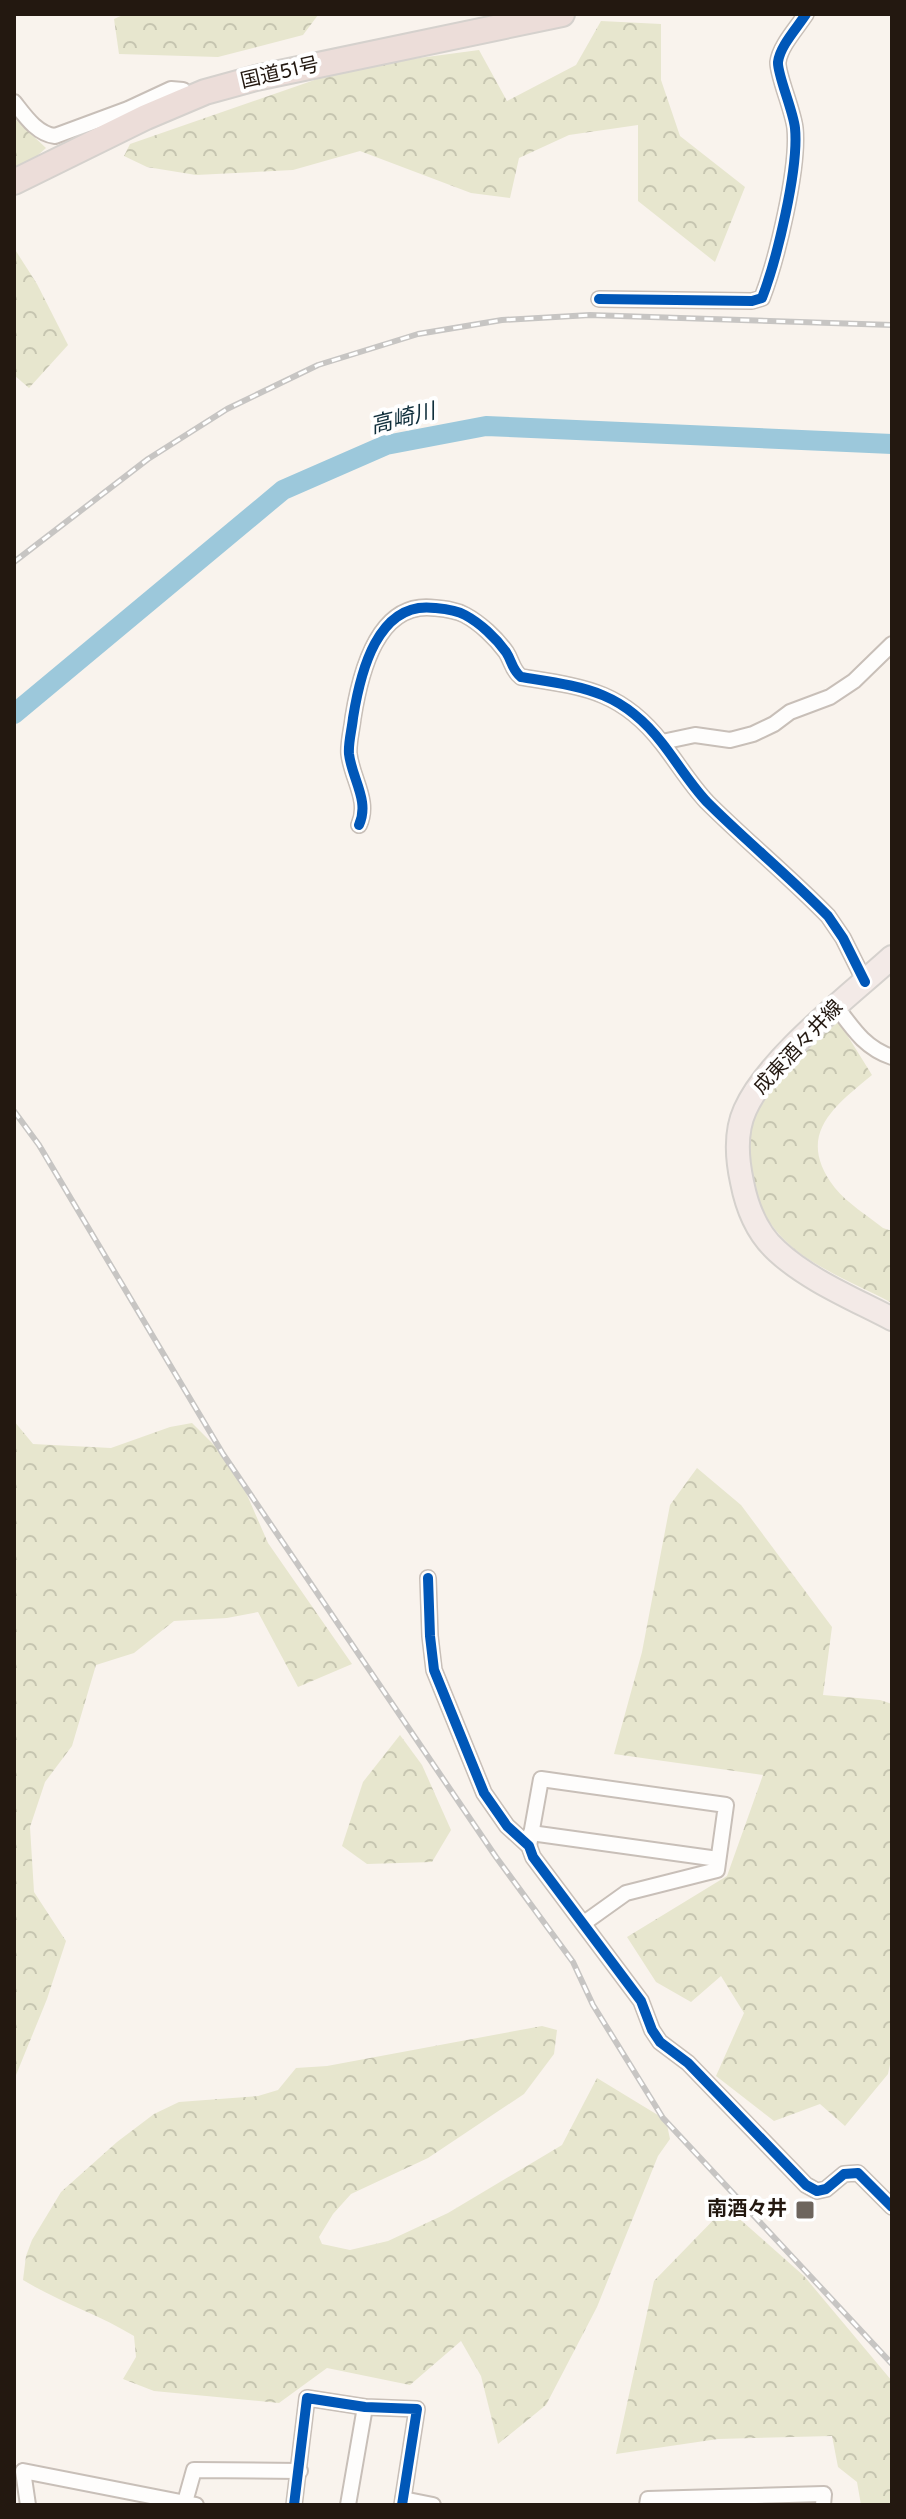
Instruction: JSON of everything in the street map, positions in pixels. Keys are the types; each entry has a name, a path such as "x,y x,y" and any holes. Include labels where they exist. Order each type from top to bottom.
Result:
{"highway":[{"name":"国道51号","path":"14,182 146,117 189,99 256,78 562,14"}],"main road":[{"name":"成東酒々井線","path":"892,957 836,1006 755,1091 744,1112 737,1151 753,1219 763,1237 800,1269 892,1319"}],"street":[{"path":"599,299 752,301 762,298 771,274 784,216 795,129 778,59 806,14"},
{"path":"14,102 34,126 45,135 55,136 116,114 171,89 183,90 189,99"},
{"path":"359,825 364,815 364,805 349,753 358,682 366,659 383,631 405,611 419,606 464,614 495,638 521,677 567,683 610,698 635,715 662,742 706,801 828,916 865,982"},
{"path":"662,742 695,735 730,740 753,734 790,712 830,697 854,681 892,644"},
{"path":"836,1006 860,1039 876,1051 892,1057"},
{"path":"428,1578 434,1670 484,1793 507,1826 530,1840 718,1859"},
{"path":"584,1923 626,1893 717,1870 726,1805 541,1779 530,1840 533,1857 641,2001 660,2042 688,2063 806,2185 817,2191 826,2189 844,2174 858,2173 892,2207"},
{"path":"294,2505 307,2398 365,2407 417,2409 403,2502 433,2505"},
{"path":"348,2505 365,2407"},
{"path":"28,2505 23,2471 191,2504 194,2470 300,2471"},
{"path":"647,2505 648,2499 824,2494 823,2505"}],"green space":[{"path":"125,14 318,15 303,35 218,57 119,54 114,19"},
{"path":"601,21 661,24 661,80 680,136 745,187 715,262 638,201 638,125 569,135 519,158 510,198 471,193 360,151 293,170 196,175 147,167 124,156 130,144 352,67 479,50 507,101 576,65"},
{"path":"14,118 46,148 28,164 14,171"},
{"path":"14,248 37,284 68,345 29,388 14,375"},
{"path":"834,1014 872,1075 832,1112 819,1138 818,1153 823,1170 840,1194 883,1228 892,1231 892,1303 821,1267 782,1238 757,1196 750,1167 751,1128 755,1109 764,1091"},
{"path":"14,1421 33,1444 111,1448 170,1427 192,1423 234,1465 268,1543 352,1664 298,1687 258,1612 227,1618 174,1621 134,1653 96,1665 72,1746 45,1782 30,1827 34,1892 66,1941 47,1999 14,2080"},
{"path":"697,1468 741,1505 832,1627 823,1695 880,1700 892,1704 892,2054 888,2074 845,2126 820,2104 774,2121 716,2076 744,2013 721,1976 691,2002 656,1982 627,1937 727,1876 763,1775 614,1754 642,1652 670,1505"},
{"path":"400,1735 422,1765 451,1830 432,1862 367,1864 342,1846 363,1782"},
{"path":"542,2026 557,2030 554,2054 524,2094 428,2158 351,2194 333,2214 319,2237 322,2244 350,2250 388,2241 448,2213 562,2145 597,2078 666,2120 670,2139 658,2156 597,2307 546,2405 498,2444 481,2376 461,2341 410,2385 327,2368 279,2403 154,2391 123,2379 136,2357 134,2336 23,2280 32,2240 61,2192 154,2114 179,2102 258,2096 278,2090 296,2068 327,2066"},
{"path":"726,2207 804,2276 892,2381 892,2505 861,2505 857,2482 838,2467 832,2436 718,2439 616,2454 654,2281"}],"waterway":[{"name":"高崎川","path":"14,714 283,490 386,445 486,426 892,444"}],"railway":[{"path":"14,562 148,459 227,409 318,365 418,334 502,320 590,315 892,325"},
{"path":"14,1111 39,1145 223,1454 496,1857 573,1962 593,2005 663,2118 892,2364"}],"cycle path":[{"path":"599,299 752,301 762,298 786,213 794,166 794,120 778,62 785,43 806,14"},
{"path":"359,825 362,807 349,745 356,700 375,644 385,628 399,616 415,609 458,612 493,636 521,677 599,694 616,701 647,725 707,802 828,916 865,982"},
{"path":"428,1578 434,1670 484,1793 507,1826 529,1846 533,1857 641,2001 660,2042 688,2063 806,2185 817,2191 826,2189 844,2174 858,2173 892,2207"},
{"path":"294,2505 307,2398 365,2407 417,2409 402,2505"}],"place":[{"name":"南酒々井","path":"805,2210"}]}
